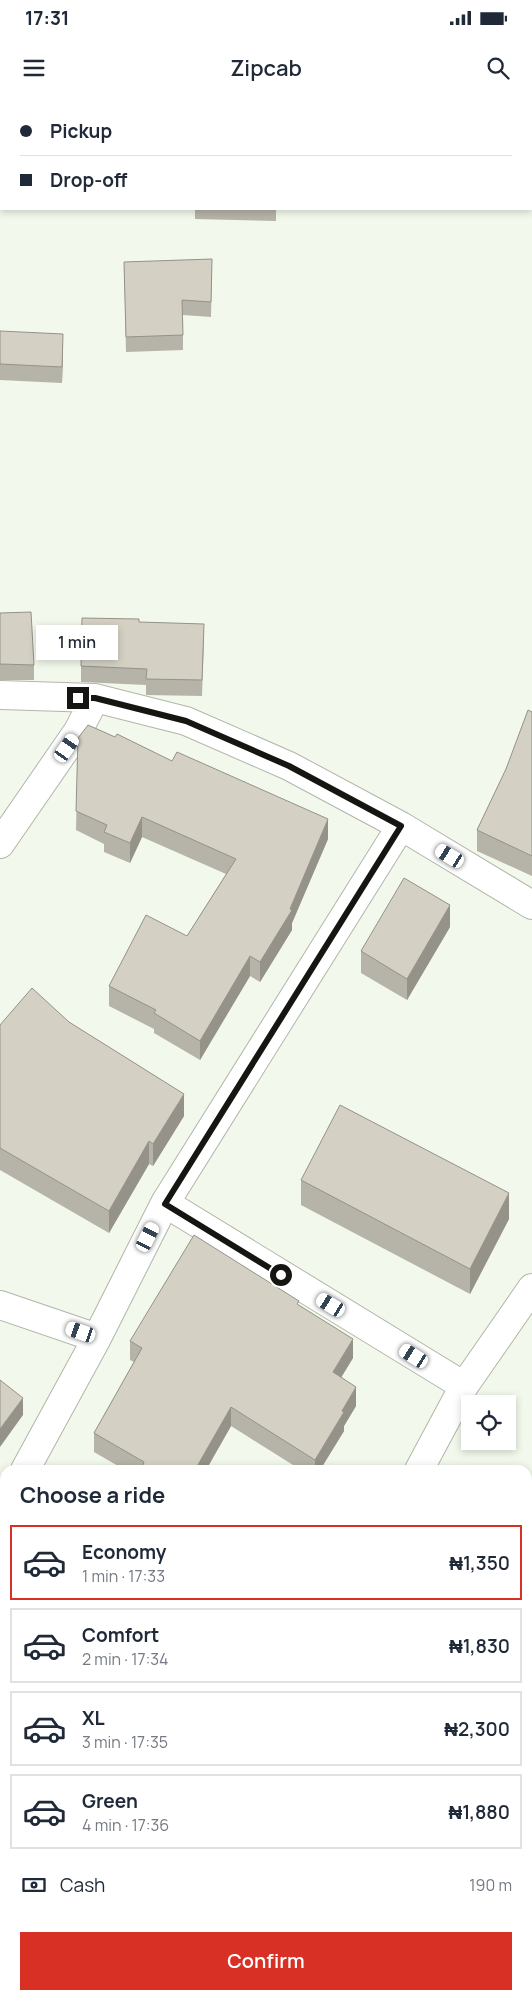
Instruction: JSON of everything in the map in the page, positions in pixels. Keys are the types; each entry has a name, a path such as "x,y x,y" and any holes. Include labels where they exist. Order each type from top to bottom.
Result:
{"street":[{"path":"0,695 95,698 186,721 289,766 401,826 532,905"},
{"path":"0,844 78,731 95,698"},
{"path":"28,1465 97,1338 165,1204 401,826"},
{"path":"165,1204 464,1386"},
{"path":"422,1465 464,1386 532,1288"},
{"path":"0,1305 97,1338"}],"building":[{"path":"212,259 211,302 182,300 183,335 126,337 124,262"},
{"path":"0,331 63,334 62,367 0,364"},
{"path":"31,612 34,665 0,664 0,613"},
{"path":"82,618 139,619 139,622 204,624 202,680 146,679 147,669 81,666"},
{"path":"528,710 532,712 532,856 477,830 506,769"},
{"path":"88,725 115,737 117,734 172,761 177,752 328,819 290,909 292,910 260,962 250,956 200,1041 154,1013 156,1010 109,986 146,915 187,936 236,859 142,817 130,843 104,832 107,825 76,811 78,738"},
{"path":"404,878 450,905 407,979 361,951"},
{"path":"32,988 69,1022 184,1094 153,1144 149,1141 109,1211 0,1148 0,1025"},
{"path":"340,1105 509,1193 470,1269 301,1180"},
{"path":"194,1235 299,1301 297,1304 353,1339 333,1372 356,1387 342,1411 344,1412 315,1460 231,1407 198,1465 143,1465 144,1462 94,1433 142,1348 130,1341"},
{"path":"0,1380 23,1398 0,1429"}],"route":[{"path":"78,698 95,698 186,721 289,766 401,826 165,1204 281,1275"}]}
